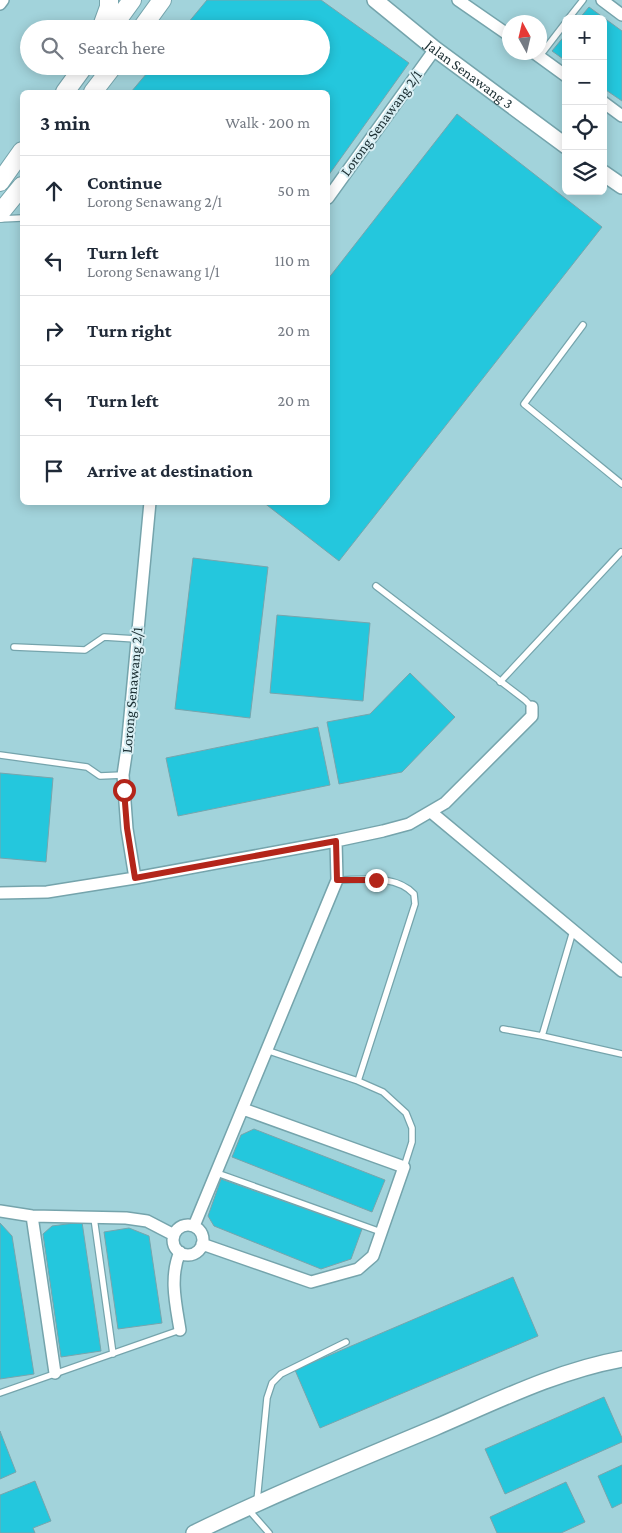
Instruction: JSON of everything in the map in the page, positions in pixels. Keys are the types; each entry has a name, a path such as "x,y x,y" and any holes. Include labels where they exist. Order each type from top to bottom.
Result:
{"main road":[{"path":"104,20 109,7 109,0"},
{"path":"118,20 132,0"},
{"path":"148,20 162,0"},
{"path":"66,90 77,75"},
{"path":"95,90 106,75"},
{"path":"3,175 20,154"},
{"path":"0,213 20,188"}],"street":[{"path":"0,4 3,0"},
{"name":"Jalan Senawang 3","path":"375,0 435,48 562,143"},
{"path":"458,0 502,30"},
{"path":"602,0 622,15"},
{"name":"Lorong Senawang 2/1","path":"330,195 435,48"},
{"path":"543,60 562,73"},
{"path":"607,105 622,116"},
{"path":"611,176 622,186"},
{"name":"Lorong Senawang 2/1","path":"135,878 127,828 123,774 150,505"},
{"path":"0,893 47,892 135,878 336,841 409,824 445,803 532,716 532,707"},
{"path":"430,812 622,971"},
{"path":"194,1226 244,1109 266,1050 337,880 336,841"},
{"path":"202,1244 311,1282 358,1269 373,1256 404,1167 244,1109"},
{"path":"0,1211 32,1216 126,1218 147,1221 174,1235"},
{"path":"32,1216 55,1373"},
{"path":"184,1226 194,1226 200,1232 202,1244 197,1252 193,1254 180,1252 174,1245 174,1235 184,1226"},
{"path":"180,1252 174,1288 180,1330"},
{"path":"194,1533 251,1506 534,1385 594,1364 622,1359"}],"lane":[{"path":"571,15 583,0"},
{"path":"547,43 562,26"},
{"path":"0,219 20,218"},
{"path":"583,325 524,404 622,484"},
{"path":"500,682 621,552"},
{"path":"376,586 532,707"},
{"path":"14,647 85,650 104,636 136,639"},
{"path":"0,755 87,766 100,776 123,774"},
{"path":"337,880 394,882 407,887 414,894 414,904 358,1081"},
{"path":"542,1036 573,931"},
{"path":"503,1029 622,1054"},
{"path":"266,1050 358,1081 383,1092 406,1113 412,1128 412,1142 404,1167"},
{"path":"216,1173 381,1232"},
{"path":"94,1217 113,1354"},
{"path":"0,1393 180,1330"},
{"path":"269,1533 251,1506 267,1398 272,1383 281,1374 346,1342"}],"building":[{"path":"207,0 321,0 409,63 330,173 330,90 133,90 145,75 330,75 330,20 190,20"},
{"path":"589,7 600,15 582,15"},
{"path":"607,20 622,31 622,101 607,91"},
{"path":"562,39 562,58 552,51"},
{"path":"457,114 602,227 339,561 267,505 330,505 330,276"},
{"path":"193,558 268,567 250,718 175,709"},
{"path":"277,615 370,623 363,701 270,693"},
{"path":"410,673 455,717 402,772 339,784 327,722 370,714"},
{"path":"318,727 330,785 178,816 166,758"},
{"path":"0,773 53,778 46,862 0,858"},
{"path":"254,1129 385,1180 372,1212 232,1157 241,1135"},
{"path":"221,1179 362,1229 351,1259 321,1269 214,1226 208,1216"},
{"path":"82,1222 101,1351 61,1357 43,1234 52,1226"},
{"path":"0,1223 12,1236 34,1374 0,1379"},
{"path":"129,1228 149,1236 162,1323 118,1329 104,1232"},
{"path":"513,1277 538,1336 320,1428 295,1370"},
{"path":"604,1397 622,1442 505,1494 485,1449"},
{"path":"0,1431 16,1472 0,1479"},
{"path":"622,1465 622,1503 612,1508 598,1476"},
{"path":"35,1481 51,1521 33,1528 35,1533 0,1533 0,1495"},
{"path":"566,1482 585,1522 561,1533 497,1533 490,1517"}],"route":[{"path":"124,790 127,828 135,878 336,841 337,880 376,880"}]}
